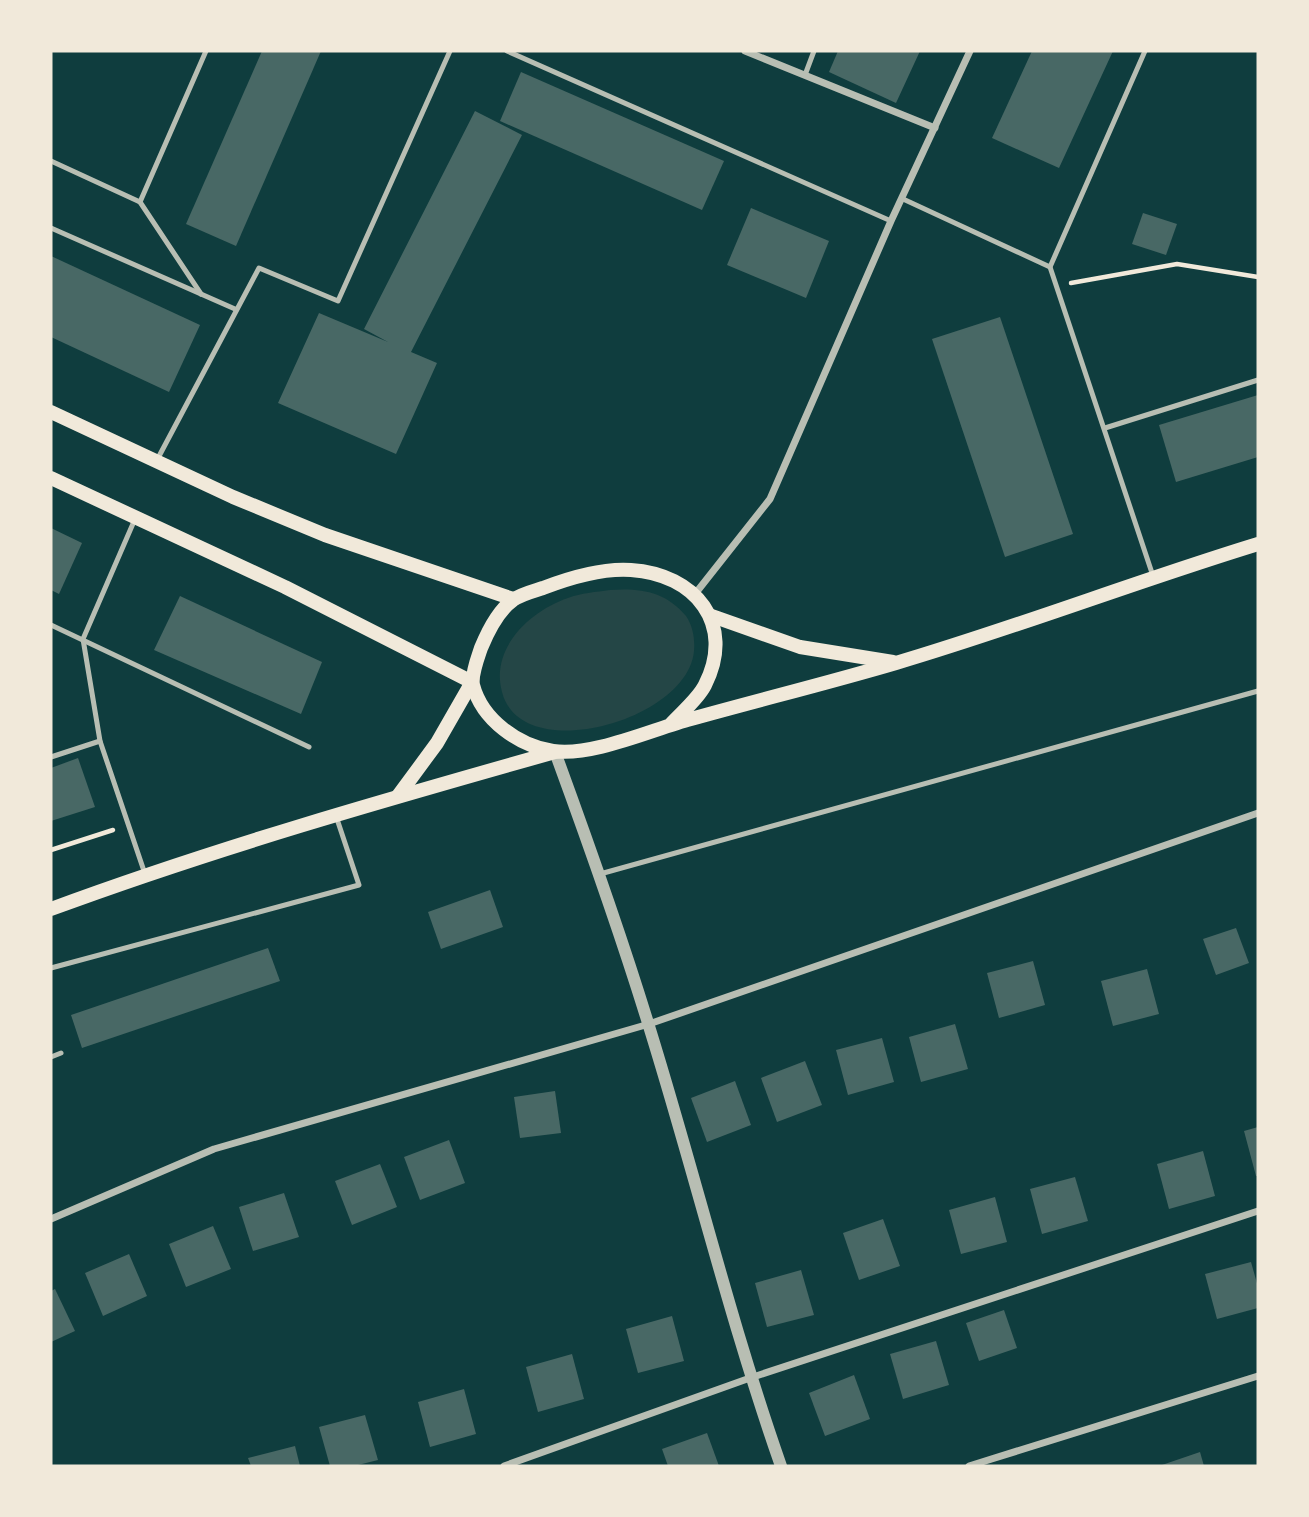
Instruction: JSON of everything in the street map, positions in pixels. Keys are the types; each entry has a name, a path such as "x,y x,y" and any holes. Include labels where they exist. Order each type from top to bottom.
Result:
{"main road":[{"path":"51,412 325,536 513,599"},
{"path":"51,478 285,587 472,682 487,715 519,739 555,752"},
{"path":"51,909 145,874 398,796 555,752 614,745 671,724 898,663 1153,576 1258,544"},
{"path":"398,796 437,743 472,682 481,649 493,622 513,599 593,574 630,570 668,577 695,594 712,616 716,650 704,686 671,724"},
{"path":"712,616 800,647 898,663"}],"street":[{"path":"745,51 935,128"},
{"path":"695,594 770,499 891,221 970,51"},
{"path":"555,752 600,874 649,1024 750,1378 781,1466"},
{"path":"51,1219 214,1149 649,1024 1258,813"},
{"path":"504,1466 750,1378 1258,1210"},
{"path":"969,1466 1258,1376"}],"lane":[{"path":"139,202 206,51"},
{"path":"156,461 259,268 338,301 450,51"},
{"path":"508,51 891,221"},
{"path":"804,75 814,51"},
{"path":"1145,51 1050,267 1153,576"},
{"path":"51,161 139,202 201,294"},
{"path":"903,199 1050,267"},
{"path":"51,228 236,309"},
{"path":"1105,428 1258,380"},
{"path":"135,519 83,639 100,741 145,874"},
{"path":"51,625 309,747"},
{"path":"600,874 1258,691"},
{"path":"51,757 100,741"},
{"path":"51,968 359,884 336,815"},
{"path":"51,1057 61,1053"}],"path":[{"path":"1056,286 1177,264 1258,277"},
{"path":"51,850 130,825"}],"shaded area":[{"path":"610,590 642,591 661,596 686,616 692,628 694,651 685,676 664,697 636,715 603,726 570,730 539,727 515,715 502,692 500,676 502,661 516,633 540,612 554,604 578,595"}],"building":[{"path":"262,51 321,51 236,246 186,224"},
{"path":"838,51 920,51 896,103 829,72"},
{"path":"1032,51 1113,51 1059,168 992,138"},
{"path":"521,72 724,161 702,210 500,121"},
{"path":"475,111 522,135 411,352 437,363 396,454 278,403 319,313 388,342 364,329"},
{"path":"751,208 829,241 806,298 727,265"},
{"path":"1143,213 1177,224 1166,255 1132,244"},
{"path":"51,256 200,325 169,392 51,337"},
{"path":"1000,317 1073,534 1005,557 932,339"},
{"path":"1258,395 1258,457 1176,482 1159,425"},
{"path":"51,528 82,543 59,594 51,590"},
{"path":"180,596 322,662 301,714 154,650"},
{"path":"78,758 95,807 51,821 51,768"},
{"path":"490,890 503,927 441,949 428,912"},
{"path":"1236,928 1249,963 1216,975 1203,939"},
{"path":"268,948 280,981 82,1048 71,1015"},
{"path":"1033,961 1045,1005 999,1018 987,973"},
{"path":"1147,969 1159,1014 1113,1026 1101,981"},
{"path":"955,1024 968,1069 921,1082 909,1037"},
{"path":"882,1038 894,1082 848,1095 836,1050"},
{"path":"805,1061 822,1105 777,1122 761,1078"},
{"path":"735,1081 751,1125 707,1142 691,1098"},
{"path":"555,1091 561,1133 520,1138 514,1097"},
{"path":"1258,1127 1258,1176 1256,1176 1244,1131"},
{"path":"449,1140 465,1183 420,1200 404,1157"},
{"path":"1203,1151 1215,1196 1169,1209 1157,1164"},
{"path":"380,1164 397,1207 352,1225 335,1181"},
{"path":"1075,1177 1088,1221 1042,1234 1030,1189"},
{"path":"284,1193 299,1237 253,1251 239,1207"},
{"path":"995,1197 1007,1242 961,1254 949,1210"},
{"path":"883,1219 900,1266 859,1280 843,1233"},
{"path":"213,1226 231,1269 186,1287 169,1244"},
{"path":"129,1254 147,1296 103,1316 85,1273"},
{"path":"1251,1262 1258,1287 1258,1308 1217,1319 1205,1274"},
{"path":"801,1270 814,1315 767,1327 755,1283"},
{"path":"55,1289 75,1331 51,1342 51,1291"},
{"path":"1004,1310 1017,1348 979,1361 966,1323"},
{"path":"672,1316 684,1361 638,1373 626,1329"},
{"path":"936,1341 949,1385 903,1399 890,1354"},
{"path":"572,1354 584,1399 538,1412 526,1367"},
{"path":"854,1375 870,1419 825,1436 809,1393"},
{"path":"464,1389 476,1434 430,1447 418,1402"},
{"path":"365,1415 378,1460 354,1466 330,1466 319,1427"},
{"path":"707,1433 719,1466 668,1466 662,1449"},
{"path":"295,1446 300,1466 251,1466 248,1458"},
{"path":"1200,1452 1204,1466 1159,1466"}]}
